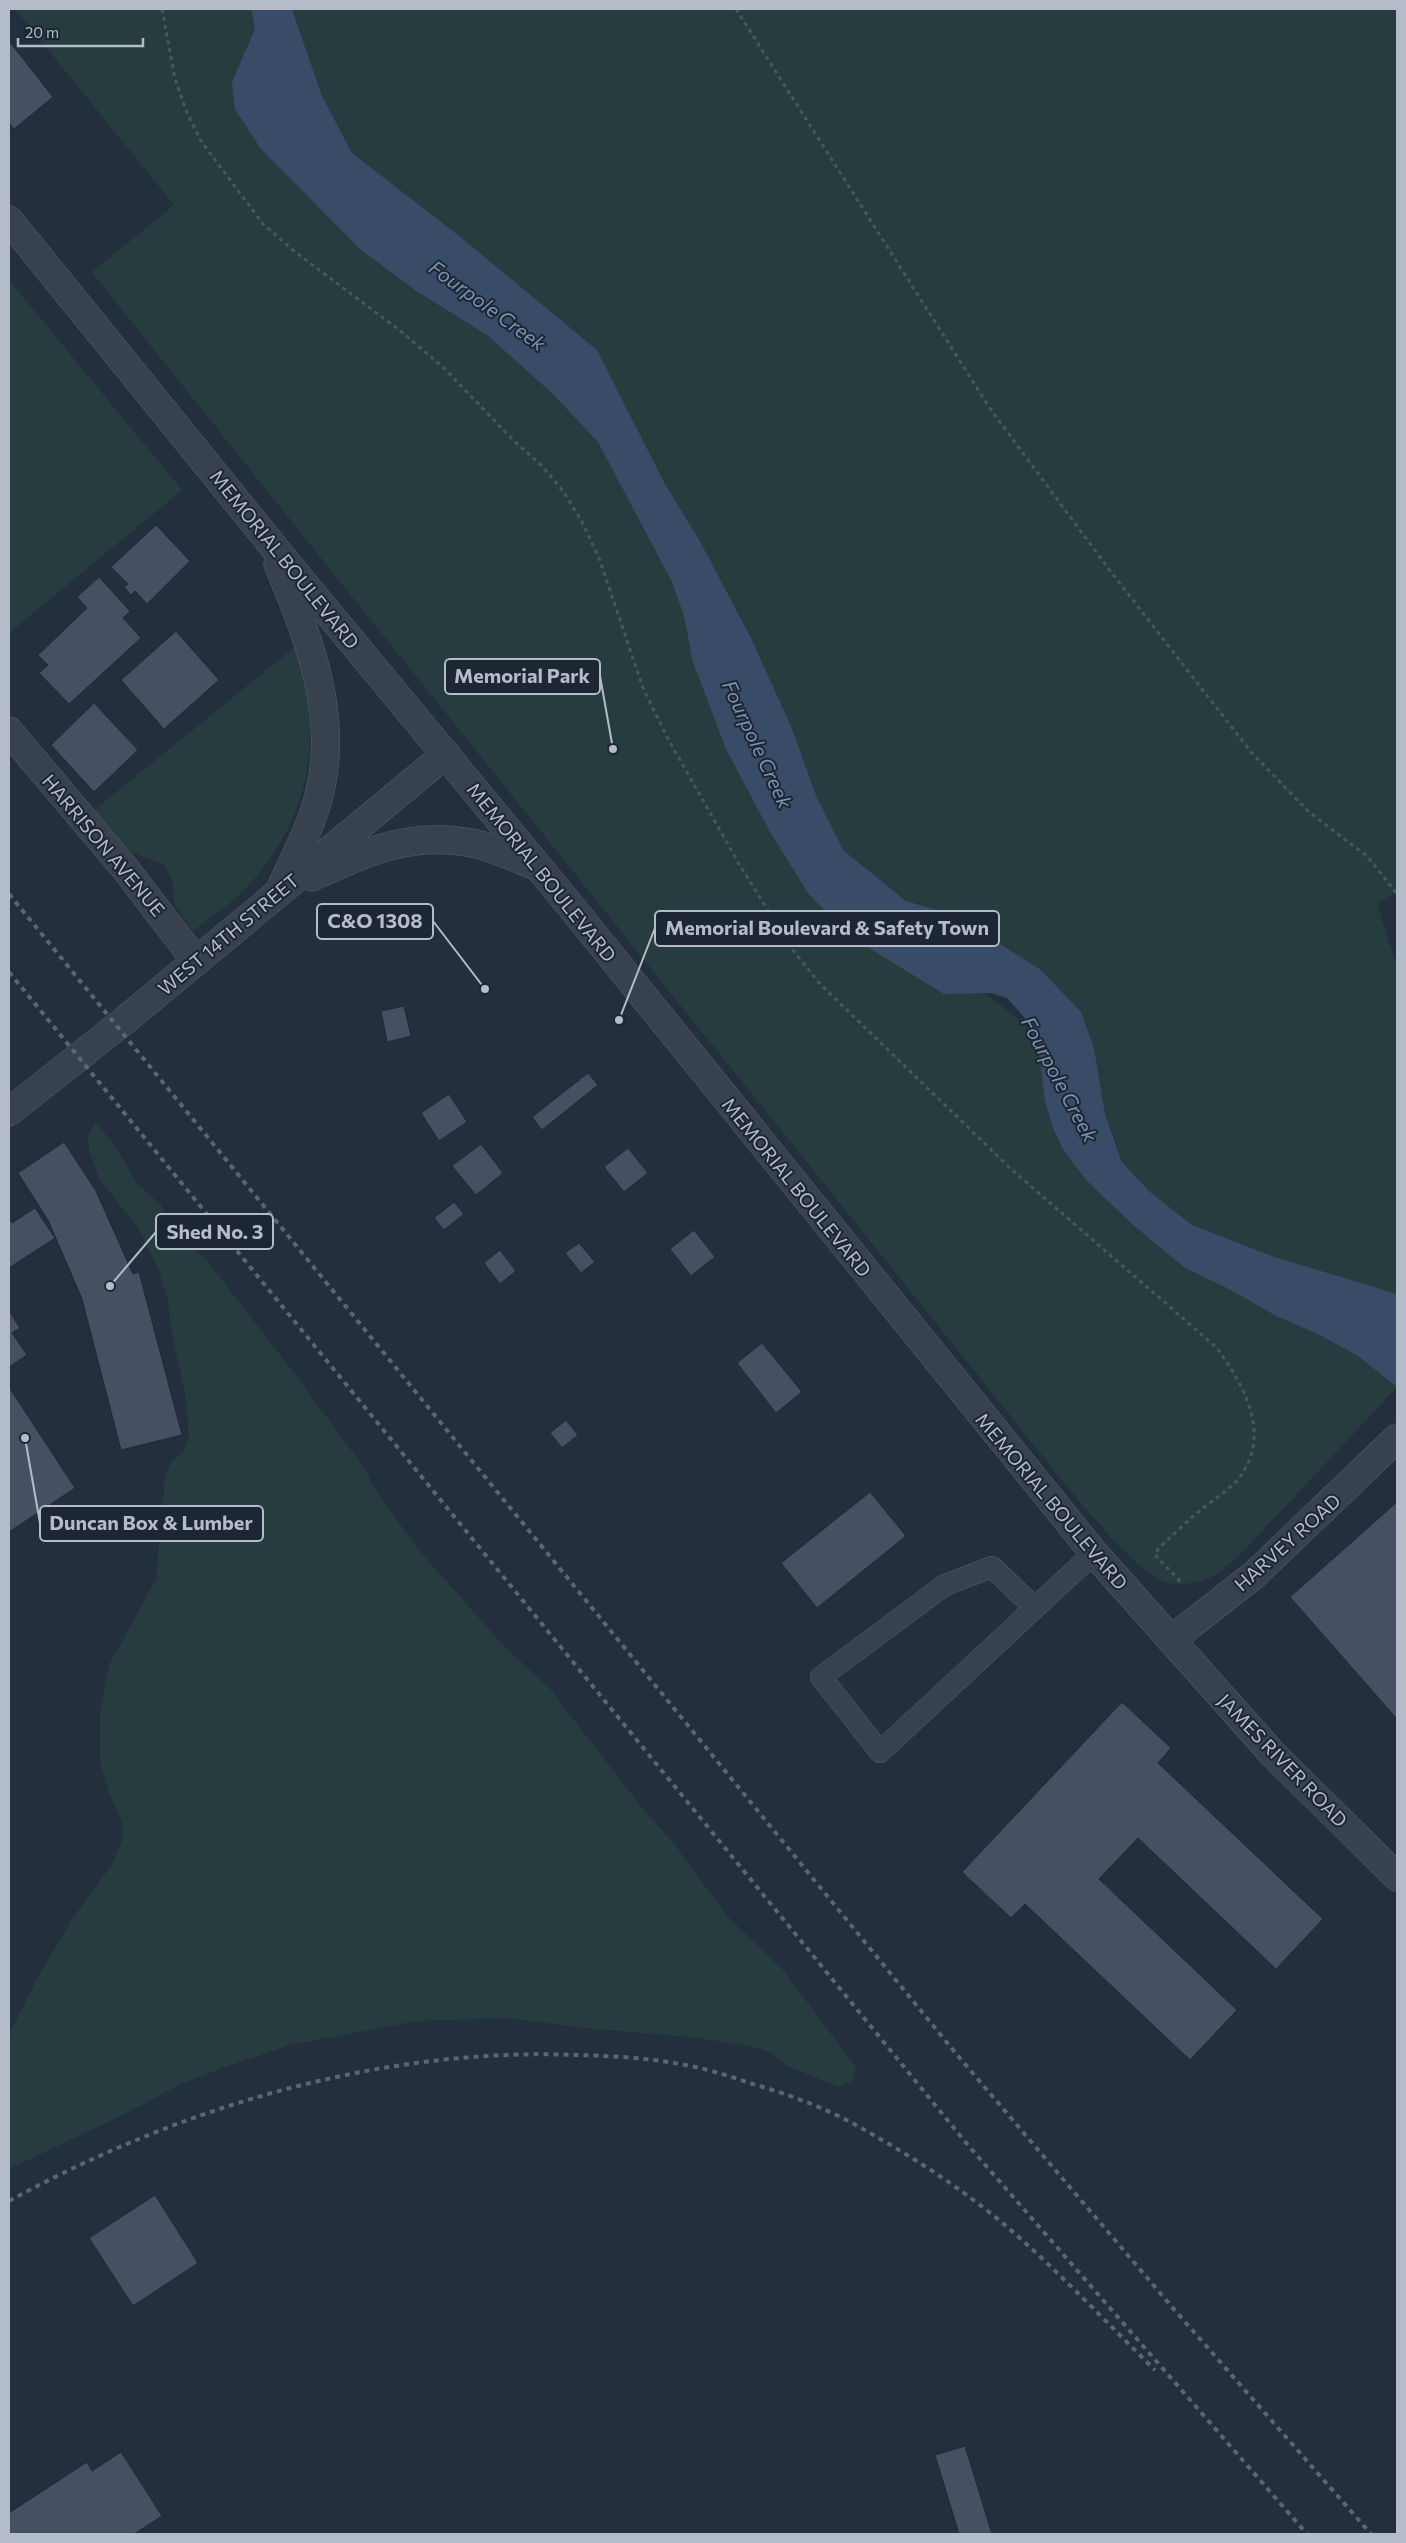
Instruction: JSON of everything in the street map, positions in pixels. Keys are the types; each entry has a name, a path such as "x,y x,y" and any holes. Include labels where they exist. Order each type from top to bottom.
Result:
{"street":[{"name":"MEMORIAL BOULEVARD","path":"9,220 266,538 538,867 1094,1553 1171,1640"},
{"path":"266,538 307,634 320,684 326,730 324,774 313,817 279,892"},
{"name":"HARRISON AVENUE","path":"9,731 133,878 196,961"},
{"name":"WEST 14TH STREET","path":"9,1112 196,961 446,754"},
{"path":"279,892 360,855 405,841 442,838 478,844 538,867"},
{"name":"HARVEY ROAD","path":"1171,1640 1254,1575 1397,1438"},
{"name":"JAMES RIVER ROAD","path":"1171,1640 1272,1753 1397,1877"}],"lane":[{"path":"1035,1608 992,1567 945,1585 820,1677 880,1752 1035,1608 1094,1553"}],"path":[{"path":"162,9 175,79 187,113 201,141 263,224 294,251 398,329 444,368 514,441 542,466 563,491 581,520 599,558 643,688 667,736 739,864 792,949 820,984 1011,1169 1216,1347 1235,1373 1248,1402 1254,1428 1254,1451 1245,1470 1230,1487 1198,1512 1158,1549 1155,1556 1159,1562 1183,1584"},
{"path":"736,9 990,410 1111,572 1251,752 1309,812 1368,857 1397,894"}],"green space":[{"path":"15,9 251,9 262,61 497,314 670,532 722,700 920,950 998,1003 1043,1041 1099,1177 1397,1349 1397,1387 1236,1559 1204,1580 1183,1584 1166,1583 1152,1575 1131,1558 1083,1506 117,304 92,272 174,205"},
{"path":"292,9 1397,9 1397,891 1377,904 1397,967 1397,1294 1272,1256 1192,1225 1150,1192 1123,1162 1105,1114 1094,1048 1081,1012 1040,969 981,932 944,912 906,901 843,850 817,798 791,726 750,636 701,543 664,482 597,350 458,235 352,153 322,96"},
{"path":"9,280 182,490 9,633"},
{"path":"296,646 305,680 310,713 310,745 306,777 297,807 284,836 266,864 243,891 193,931 175,905 172,879 164,864 136,854 123,853 93,811"},
{"path":"95,1122 115,1145 137,1184 161,1205 173,1227 205,1258 288,1365 362,1465 378,1493 416,1547 502,1644 550,1689 640,1805 675,1845 727,1916 782,1969 856,2067 853,2081 839,2087 787,2066 772,2053 759,2048 699,2038 585,2028 508,2018 417,2021 290,2045 219,2069 179,2085 129,2112 9,2169 9,2035 39,1975 72,1919 111,1866 123,1838 122,1822 109,1793 100,1762 100,1713 109,1665 156,1579 165,1476 171,1462 183,1452 189,1437 185,1392 171,1330 168,1301 159,1271 139,1229 100,1180 89,1150 88,1136"}],"water":[{"name":"Fourpole Creek","path":"251,9 292,9 322,96 352,153 458,235 597,350 664,482 701,543 750,636 791,726 817,798 843,850 906,901 944,912 981,932 1040,969 1081,1012 1094,1048 1105,1114 1122,1162 1150,1192 1192,1225 1272,1256 1397,1294 1397,1387 1358,1356 1318,1334 1278,1317 1231,1290 1185,1268 1132,1224 1086,1180 1063,1149 1053,1128 1045,1101 1038,1045 1024,1017 1007,998 991,993 944,994 846,934 808,893 770,832 726,749 693,662 684,616 672,582 598,442 553,394 487,335 415,290 360,249 261,149 235,109 232,82 255,29"}],"building":[{"path":"9,41 53,97 14,129 9,123"},
{"path":"156,525 190,561 147,604 135,591 131,595 124,587 128,584 111,567"},
{"path":"99,577 130,611 123,618 141,638 69,704 39,673 48,665 38,655 87,608 77,597"},
{"path":"176,631 219,680 164,729 121,680"},
{"path":"94,703 138,750 94,792 51,745"},
{"path":"404,1006 411,1036 387,1042 381,1011"},
{"path":"588,1073 598,1085 542,1130 532,1117"},
{"path":"449,1094 467,1122 439,1141 421,1113"},
{"path":"64,1142 96,1191 133,1274 139,1272 182,1435 121,1450 82,1299 48,1220 18,1173"},
{"path":"481,1144 503,1173 476,1195 452,1166"},
{"path":"628,1148 648,1173 624,1192 604,1167"},
{"path":"454,1202 464,1214 444,1230 434,1218"},
{"path":"35,1208 55,1238 9,1268 9,1218 12,1223"},
{"path":"694,1230 715,1257 691,1276 670,1249"},
{"path":"579,1243 595,1262 581,1273 565,1253"},
{"path":"500,1250 516,1271 500,1284 484,1263"},
{"path":"9,1311 20,1328 12,1333 27,1355 9,1367"},
{"path":"762,1343 802,1392 776,1413 737,1363"},
{"path":"9,1387 75,1488 9,1532"},
{"path":"566,1420 578,1435 562,1448 550,1433"},
{"path":"870,1492 906,1536 817,1608 781,1563"},
{"path":"1397,1502 1397,1719 1290,1597"},
{"path":"1122,1702 1171,1748 1158,1763 1323,1919 1276,1969 1138,1838 1099,1879 1237,2010 1190,2060 1025,1904 1011,1918 962,1872"},
{"path":"155,2195 198,2263 133,2306 89,2238"},
{"path":"965,2446 992,2534 959,2534 935,2455"},
{"path":"121,2452 162,2516 134,2534 9,2534 9,2513 87,2462 92,2471"}],"railway":[{"path":"9,894 953,2050 1172,2307 1371,2534"},
{"path":"9,972 967,2144 1307,2534"},
{"path":"9,2201 75,2167 143,2137 212,2111 284,2090 356,2073 430,2061 504,2055 594,2055 673,2063 723,2074 779,2092 842,2118 896,2148 976,2202 1013,2232 1067,2282 1155,2370"}],"place":[{"name":"Memorial Park","path":"613,749"},
{"name":"C&O 1308","path":"485,989"},
{"name":"Memorial Boulevard & Safety Town","path":"619,1020"},
{"name":"Shed No. 3","path":"110,1286"},
{"name":"Duncan Box & Lumber","path":"25,1438"}]}
